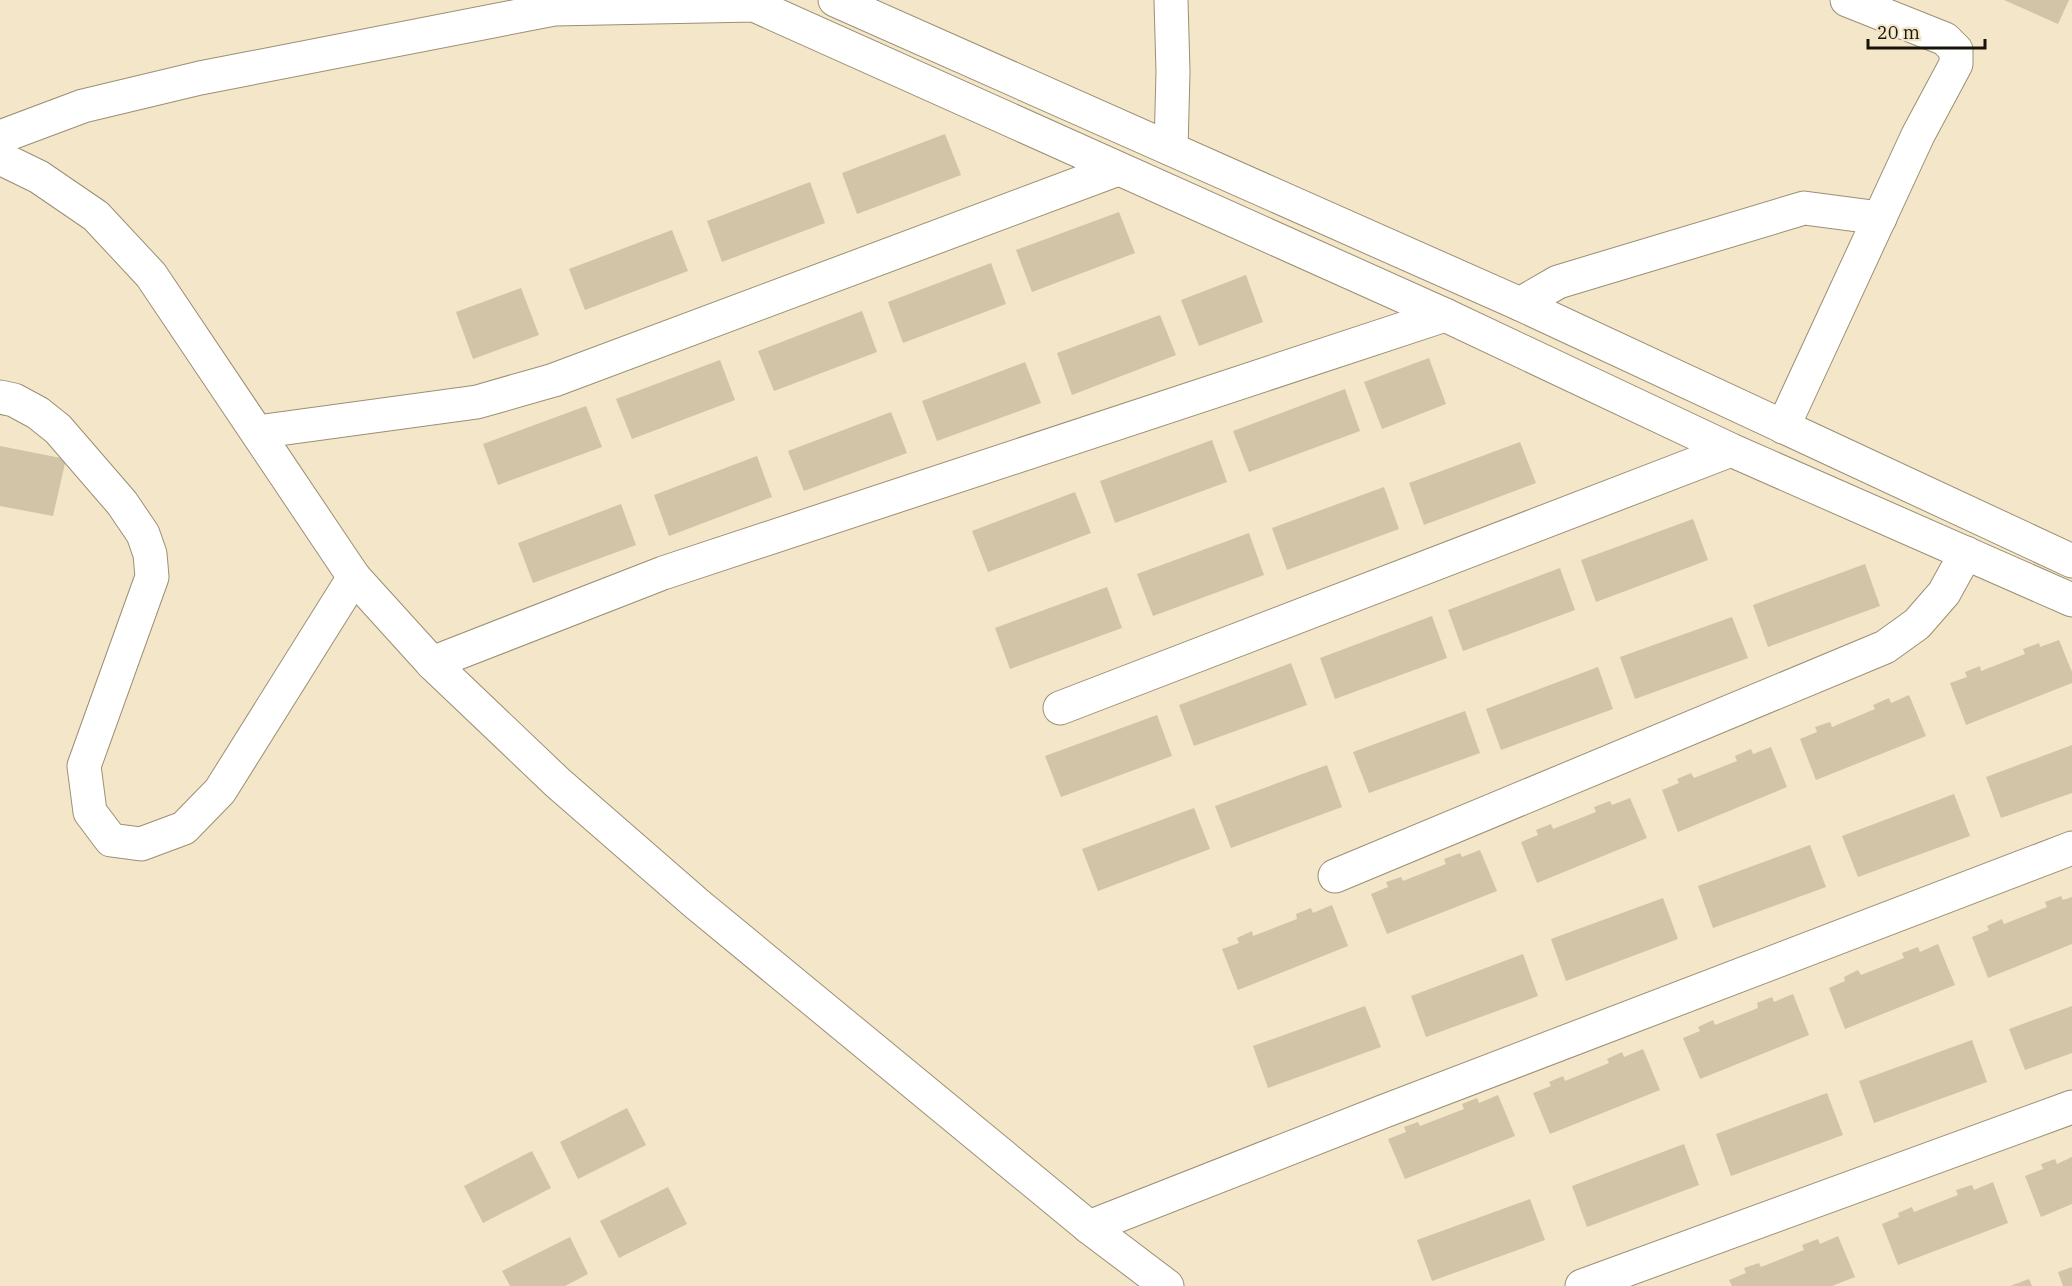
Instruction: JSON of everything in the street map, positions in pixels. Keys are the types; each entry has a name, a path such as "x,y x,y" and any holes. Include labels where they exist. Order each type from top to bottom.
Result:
{"street":[{"path":"835,0 1520,304 2072,561"},
{"path":"1171,0 1173,72 1171,149"},
{"path":"1784,427 1918,135 1956,64 1956,50 1945,39 1847,0"},
{"path":"0,137 82,106 200,78 554,9 754,5 1445,315 1731,450 2072,600"},
{"path":"0,158 39,177 96,216 152,274 354,577 432,663 558,783 697,904 1089,1227 1167,1286"},
{"path":"257,432 477,402 554,380 1118,169"},
{"path":"1520,304 1558,282 1804,208 1880,218"},
{"path":"432,663 663,573 1445,315"},
{"path":"0,398 14,400 58,429 122,503 143,534 150,554 152,577 84,765 90,812 111,840 141,844 184,828 220,791 354,577"},
{"path":"1060,708 1731,450"},
{"path":"1335,876 1885,647 1917,624 1944,593 1966,554"},
{"path":"1089,1227 1382,1112 2072,848"},
{"path":"1582,1286 2072,1107"}],"building":[{"path":"2004,0 2069,0 2058,24"},
{"path":"945,134 961,175 857,214 842,173"},
{"path":"810,182 825,223 722,262 707,221"},
{"path":"1119,212 1135,253 1032,292 1016,250"},
{"path":"672,230 688,271 585,310 569,269"},
{"path":"991,263 1006,304 903,343 888,302"},
{"path":"1246,275 1263,322 1199,346 1181,300"},
{"path":"521,288 539,335 473,359 456,312"},
{"path":"862,311 877,352 774,391 758,351"},
{"path":"1160,315 1176,355 1072,395 1057,353"},
{"path":"1429,358 1446,404 1382,429 1364,382"},
{"path":"720,360 735,400 632,439 616,399"},
{"path":"1025,362 1041,403 937,441 922,401"},
{"path":"1345,389 1360,431 1249,472 1233,431"},
{"path":"586,406 602,447 498,485 483,444"},
{"path":"891,412 907,453 804,491 788,451"},
{"path":"1212,440 1227,482 1115,523 1100,481"},
{"path":"1520,442 1536,483 1424,525 1409,483"},
{"path":"0,446 66,459 53,516 0,506"},
{"path":"757,456 772,497 669,536 654,495"},
{"path":"1384,487 1399,529 1287,570 1272,528"},
{"path":"1075,492 1091,533 988,572 972,531"},
{"path":"621,504 636,545 533,583 518,543"},
{"path":"1693,519 1708,560 1596,602 1581,560"},
{"path":"1249,533 1264,575 1153,616 1137,574"},
{"path":"1865,564 1880,606 1768,647 1753,605"},
{"path":"1560,568 1575,610 1463,651 1448,610"},
{"path":"1107,587 1122,628 1010,669 995,628"},
{"path":"1432,616 1447,658 1335,699 1320,658"},
{"path":"1732,617 1748,658 1635,699 1620,657"},
{"path":"2059,640 2072,672 2072,683 1966,725 1950,683 1967,677 1965,672 1980,666 1981,671 2025,654 2023,649 2039,643 2040,647"},
{"path":"1291,663 1307,705 1194,746 1179,705"},
{"path":"1598,667 1613,709 1501,750 1486,709"},
{"path":"1909,695 1926,736 1816,780 1800,739 1817,732 1815,727 1830,722 1832,727 1875,709 1873,705 1889,698 1891,703"},
{"path":"1465,711 1480,753 1369,793 1353,752"},
{"path":"1157,715 1172,756 1061,797 1045,756"},
{"path":"2072,745 2072,793 2001,818 1986,777"},
{"path":"1771,747 1787,787 1678,832 1662,790 1679,783 1677,779 1691,773 1694,778 1737,761 1735,756 1751,749 1753,754"},
{"path":"1327,765 1342,807 1231,848 1215,806"},
{"path":"1954,794 1970,836 1858,877 1842,836"},
{"path":"1630,798 1647,838 1537,883 1521,842 1538,835 1536,830 1551,824 1553,829 1596,812 1594,807 1610,801 1612,805"},
{"path":"1194,808 1210,849 1098,891 1082,849"},
{"path":"1810,845 1826,887 1713,928 1698,886"},
{"path":"1480,850 1497,891 1387,934 1371,894 1388,887 1386,882 1401,877 1403,881 1446,864 1444,859 1460,853 1462,857"},
{"path":"2061,896 2063,900 2072,897 2072,944 1988,978 1972,937 1989,930 1987,926 2002,919 2004,924 2047,907 2045,902"},
{"path":"1663,898 1678,939 1566,981 1551,939"},
{"path":"1332,905 1348,946 1238,990 1222,949 1239,943 1237,938 1252,931 1253,936 1297,919 1296,914 1311,908 1313,913"},
{"path":"1938,944 1955,985 1845,1029 1829,988 1845,981 1844,977 1858,970 1861,975 1904,958 1902,953 1918,947 1920,952"},
{"path":"1523,954 1538,996 1426,1037 1411,996"},
{"path":"1793,994 1809,1035 1700,1079 1683,1038 1700,1031 1698,1027 1713,1020 1715,1025 1758,1008 1757,1003 1772,997 1774,1002"},
{"path":"1365,1006 1381,1047 1268,1088 1253,1046"},
{"path":"2072,1006 2072,1053 2025,1070 2009,1029"},
{"path":"1972,1040 1987,1082 1874,1123 1859,1081"},
{"path":"1643,1049 1660,1090 1550,1134 1533,1093 1551,1086 1549,1082 1563,1076 1565,1081 1609,1063 1607,1059 1622,1052 1624,1057"},
{"path":"1827,1093 1843,1135 1731,1176 1716,1134"},
{"path":"1498,1095 1515,1136 1405,1179 1388,1139 1406,1132 1404,1127 1418,1122 1420,1126 1464,1109 1462,1104 1477,1098 1479,1103"},
{"path":"627,1108 646,1145 578,1179 560,1142"},
{"path":"1684,1144 1699,1185 1587,1227 1572,1186"},
{"path":"532,1151 551,1188 483,1223 464,1186"},
{"path":"2072,1157 2072,1204 2041,1217 2025,1176 2043,1169 2041,1164 2055,1159 2057,1164"},
{"path":"1993,1182 2008,1223 1898,1265 1882,1224 1899,1217 1898,1213 1912,1207 1914,1212 1958,1195 1956,1190 1972,1185 1974,1190"},
{"path":"668,1187 687,1224 619,1258 600,1221"},
{"path":"1530,1199 1545,1240 1432,1281 1417,1240"},
{"path":"1838,1236 1855,1277 1832,1286 1732,1286 1729,1280 1746,1273 1744,1268 1759,1263 1761,1267 1804,1250 1802,1245 1818,1239 1820,1244"},
{"path":"570,1237 588,1274 565,1286 510,1286 502,1271"},
{"path":"2072,1267 2072,1286 2063,1286 2058,1272"},
{"path":"2029,1279 2032,1286 2010,1286"}]}
